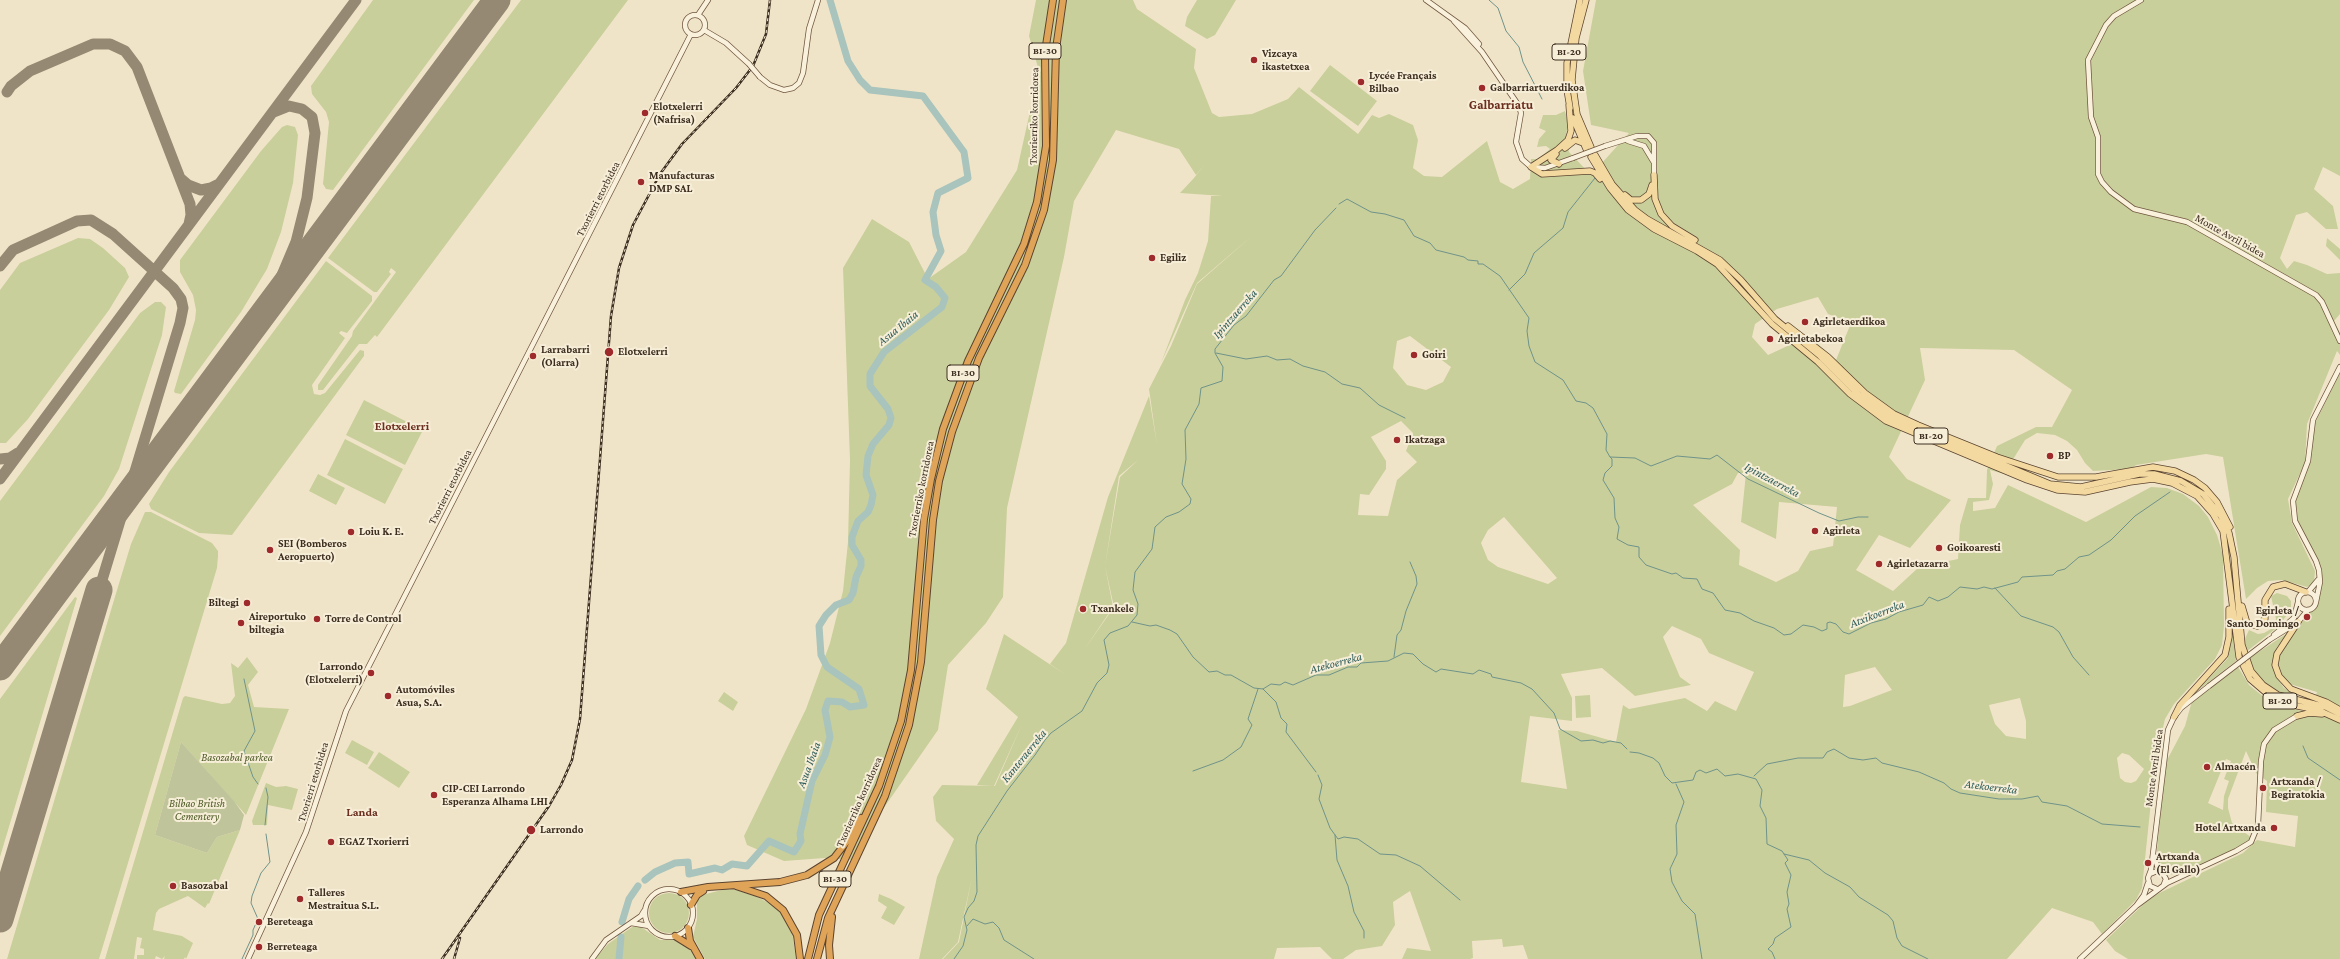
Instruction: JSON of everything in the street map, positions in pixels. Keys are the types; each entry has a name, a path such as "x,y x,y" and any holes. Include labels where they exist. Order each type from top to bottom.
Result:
{"highway":[{"name":"Txorierriko korridorea","path":"808,959 815,927 826,897 871,803 892,750 908,687 924,519 939,443 968,361 1024,244 1038,198 1046,146 1045,52 1052,0"},
{"name":"Txorierriko korridorea","path":"817,959 824,929 885,796 909,725 921,662 932,520 939,481 952,432 979,358 1025,265 1044,210 1053,160 1056,49 1063,0"},
{"path":"681,892 720,886 789,881 817,870 841,850 871,803"},
{"path":"733,885 761,893 783,910 797,935 800,959"},
{"path":"691,905 699,892 720,886"},
{"path":"830,959 830,924 837,898"},
{"path":"688,928 692,947 700,959"},
{"path":"675,936 692,947"}],"main road":[{"name":"BI-20","path":"1580,0 1567,63 1569,105 1583,143 1588,148 1577,114 1572,80 1576,38 1586,0"},
{"path":"1569,105 1571,131 1568,140 1557,150 1531,167 1542,174 1590,171 1595,173 1612,194 1623,204"},
{"path":"1559,164 1552,162 1552,158 1572,141 1577,140 1583,143"},
{"name":"BI-20","path":"2340,714 2326,707 2278,695 2256,679 2248,665 2242,645 2232,544 2221,516 2203,494 2187,484 2164,475 2148,474 2085,487 2058,485 1928,435 1891,418 1869,403 1820,356 1766,310 1741,280 1720,260 1647,219 1631,206 1612,184 1593,156 1623,204 1644,224 1704,254 1717,264 1768,320 1818,362 1866,409 1896,426 2038,484 2057,490 2085,492 2135,481 2153,479 2172,483 2197,496 2210,508 2220,525 2225,541 2239,657 2250,680 2271,698 2287,704 2318,710 2340,720"},
{"path":"1612,184 1631,200 1641,200 1649,194 1654,175"},
{"path":"1654,175 1656,205 1666,220 1672,226 1718,255 1720,260"},
{"path":"1766,310 1812,343 1881,406 1913,423 1946,437 2058,477 2098,477 2153,467 2175,471 2194,480 2217,502 2226,516 2234,543 2244,617 2247,623 2254,626 2264,621 2266,596 2273,587 2285,584 2307,592"},
{"path":"2235,571 2239,584"},
{"path":"2174,717 2180,705 2225,655 2229,637 2230,576"},
{"path":"2298,622 2277,654 2275,665 2278,676 2291,689 2326,702 2340,710"},
{"path":"2297,716 2316,713 2340,720"}],"street":[{"name":"Txorierri etorbidea","path":"248,959 306,832 346,711 691,34 686,26 687,20 692,15 698,15 708,0"},
{"path":"1426,0 1454,20 1482,52 1521,109 1516,142 1522,160 1531,167 1544,168 1559,164 1605,146 1644,136 1651,139 1654,148 1654,175"},
{"name":"Monte Avril bidea","path":"2140,0 2114,16 2106,25 2088,60 2091,117 2098,137 2098,174 2102,182 2111,192 2134,209 2187,222 2316,295 2322,302 2340,340"},
{"path":"704,30 726,44 760,76 774,86 784,90 793,88 799,83 803,73 807,40 817,2"},
{"path":"698,15 705,21 704,30"},
{"path":"691,34 697,34 704,30"},
{"path":"1623,141 1633,141 1644,146 1651,155 1654,166"},
{"path":"2319,576 2316,584 2300,596 2298,602 2302,608 2308,610 2312,608 2316,602 2319,576 2316,561 2295,521 2293,501 2308,461 2313,420 2340,367"},
{"path":"2307,592 2314,596 2316,602"},
{"name":"Monte Avril bidea","path":"2150,874 2154,849 2164,748 2168,730 2174,717 2209,686 2269,640 2294,618 2298,602"},
{"name":"Monte Avril bidea","path":"2269,640 2298,622 2308,610"},
{"path":"2080,959 2136,906 2157,889 2236,851 2251,842 2258,825 2261,762 2264,744 2274,730 2297,716"},
{"name":"Monte Avril bidea","path":"2154,849 2155,864 2159,871"},
{"path":"2136,906 2146,891 2150,874 2159,871 2165,876 2164,886"},
{"path":"2148,884 2157,889"},
{"path":"592,959 597,951 612,935 641,916 649,900 656,893 668,889 681,892 691,905 692,919 688,928 675,936 660,936 649,926 631,923"},
{"path":"645,909 649,926"}],"green space":[{"path":"373,0 474,0 333,190 326,189 323,184 329,122 326,112 312,94 311,86"},
{"path":"521,0 628,0 377,337 375,335 367,344 359,344 323,390 318,390 318,385 352,336 353,331 396,272 391,268 389,272 391,274 377,292 374,292 328,258"},
{"path":"1036,0 1133,0 1137,9 1196,49 1194,68 1212,113 1219,117 1252,114 1288,99 1299,87 1358,134 1372,115 1379,118 1389,114 1413,125 1418,140 1413,168 1424,176 1442,177 1487,141 1500,182 1513,189 1530,179 1531,159 1538,159 1550,149 1546,146 1537,147 1539,139 1546,131 1539,128 1543,115 1556,115 1565,111 1568,123 1566,136 1569,152 1591,175 1629,133 1591,125 1583,71 1596,0 2340,0 2340,176 2323,167 2314,189 2333,206 2338,229 2326,229 2307,212 2296,215 2280,258 2287,269 2294,261 2327,274 2340,273 2340,314 2334,321 2340,333 2340,355 2337,351 2307,424 2305,463 2288,499 2292,523 2315,571 2314,583 2307,587 2282,580 2268,581 2257,588 2246,599 2223,457 2206,454 2136,465 2131,469 2093,471 2085,463 2077,450 2067,441 2055,435 2037,433 2025,440 2004,474 1990,470 1993,484 1989,500 1973,502 1973,511 1995,508 2008,485 2086,522 2151,487 2167,488 2183,494 2199,506 2208,517 2217,535 2223,555 2224,626 2222,645 2215,659 2174,704 2165,719 2159,745 2158,773 2152,792 2142,888 2136,900 2102,934 2093,922 2052,908 2007,959 1528,959 1523,945 1503,947 1502,939 1472,941 1473,958 1470,959 1402,959 1407,948 1431,951 1410,891 1393,902 1395,925 1382,946 1356,950 1343,959 1332,959 1320,947 1277,948 1274,959 943,959 959,942 972,877 958,942 942,959 919,959 937,877 954,839 936,821 933,797 942,785 994,786 977,785 1018,717 986,689 1004,634 1066,675 1050,664 1066,643 1108,497 1149,396 1157,445 1149,389 1171,346 1197,284 1253,235 1197,283 1161,363 1185,300 1198,273 1208,241 1211,196 1223,196 1180,193 1194,178 1205,164 1196,175 1179,149 1116,130 1074,201 1064,257 1007,508 1003,597 986,623 948,665 938,730 867,832 854,860 825,858 784,861 747,845 744,836 806,709 830,643 843,591 848,542 850,460 843,268 872,219 909,242 928,279 966,252 1017,170 1039,71 1029,36","holes":["1818,297 1828,314 1851,323 1836,360 1809,336 1768,355 1752,337 1755,324 1777,309","1410,336 1451,367 1443,382 1426,390 1407,385 1393,368 1397,341","1920,348 2014,350 2072,390 2052,427 2036,427 1997,446 1987,470 1986,498 1968,498 1960,525 1958,559 1919,567 1893,591 1856,570 1879,535 1910,548 1951,500 1907,479 1889,457 1925,380","1401,421 1413,433 1406,451 1417,462 1397,480 1388,516 1358,515 1360,494 1369,495 1386,469 1386,461 1371,437","1138,460 1120,477 1105,566 1119,476","1738,473 1746,473 1741,522 1776,539 1779,502 1837,507 1833,546 1810,551 1798,571 1776,582 1739,565 1740,550 1693,505 1732,484","1504,517 1557,578 1548,584 1498,567 1488,560 1481,543 1488,530","1105,566 1114,607 1084,650 1113,607","1672,626 1701,639 1709,653 1754,672 1736,711 1715,701 1707,711 1685,698 1629,709 1623,705 1616,742 1577,731 1558,730 1567,789 1521,782 1530,716 1572,721 1572,698 1561,674 1602,668 1635,696 1691,685 1680,677 1663,637","1875,667 1892,690 1850,706 1843,707 1845,675","2020,698 2026,721 2026,739 2006,736 1995,724 1989,705","1022,724 995,786 994,786","2122,753 2129,755 2144,769 2136,781 2131,783 2125,782 2120,778 2117,758"]},
{"path":"1197,0 1236,0 1215,35 1207,39 1185,26 1187,17"},
{"path":"1330,65 1377,101 1358,126 1310,91"},
{"path":"287,125 295,127 298,135 293,183 281,232 267,269 241,312 181,394 175,393 174,391 195,320 196,310 193,295 180,272 180,260 261,151 282,127"},
{"path":"78,238 90,239 103,248 125,268 129,277 109,310 28,419 6,443 0,443 0,290 20,263"},
{"path":"2327,238 2340,249 2340,260 2326,246"},
{"path":"326,261 372,296 372,301 347,333 341,331 339,333 345,338 312,385 314,394 320,395 325,393 360,350 364,351 364,356 232,535 199,533 151,509 149,504 169,472"},
{"path":"155,302 161,302 166,307 162,335 119,469 104,496 0,636 0,501 140,313"},
{"path":"2340,373 2340,959 2128,959 2115,951 2106,940 2151,897 2243,853 2257,840 2295,847 2298,816 2266,812 2267,781 2256,773 2246,751 2228,799 2228,808 2232,823 2252,838 2194,870 2169,875 2160,868 2157,850 2165,764 2185,726 2192,701 2238,667 2249,685 2265,698 2281,706 2310,713 2317,692 2286,683 2282,678 2277,662 2282,647 2317,604 2320,572 2297,524 2295,500 2310,462 2315,423","holes":["2226,759 2231,761 2224,779 2229,781 2224,796 2223,810 2208,803"]},
{"path":"364,400 423,430 405,465 346,435"},
{"path":"345,439 403,469 385,504 327,475"},
{"path":"318,474 345,488 336,505 309,491"},
{"path":"145,512 151,512 212,543 218,551 217,568 99,959 7,959 131,544"},
{"path":"2277,593 2287,596 2291,601 2291,609 2279,626 2246,652 2244,641 2249,630 2258,634 2264,633 2271,629 2274,625 2276,619 2271,596"},
{"path":"75,597 77,598 0,857 0,699"},
{"path":"2232,630 2236,661 2197,691 2228,658"},
{"path":"2289,632 2277,647 2273,659 2277,678 2284,688 2294,694 2292,696 2278,691 2259,679 2248,659"},
{"name":"Basozabal parkea","path":"247,657 258,672 248,685 254,707 289,709 246,815 181,742 155,835 207,853 217,837 240,830 209,904 208,903 205,908 188,896 159,909 156,913 153,930 182,936 193,943 186,959 185,957 184,959 164,959 165,956 162,959 156,956 155,959 137,959 137,955 144,955 144,949 140,948 142,938 137,937 134,959 105,959 183,698 185,696 222,704 230,703 235,696 231,663 238,668"},
{"path":"724,692 738,702 733,711 718,701"},
{"path":"1590,695 1591,717 1576,718 1575,696"},
{"path":"352,740 374,752 367,765 345,753"},
{"name":"Bilbao British Cementery","path":"181,742 234,801 244,815 240,830 217,837 207,853 155,835"},
{"path":"379,752 410,772 399,788 368,768"},
{"path":"266,783 276,787 286,786 298,789 292,810 268,805 267,825 253,825 252,821"},
{"path":"726,889 737,890 755,896 771,904 780,912 792,931 796,959 705,959 693,937 697,919 697,902 702,895"},
{"path":"673,893 680,896 686,902 689,913 688,921 680,930 673,933 665,933 658,930 650,921 649,909 652,902 661,894"},
{"path":"879,894 905,907 894,925 881,918 887,907 878,901"},
{"path":"632,927 641,927 660,940 675,940 687,944 696,959 595,959 608,944"}],"waterway":[{"name":"Asua Ibaia","path":"645,880 655,872 675,863 688,862 689,874 715,868 722,870 732,864 747,866 769,841 794,852 801,841 800,834 812,781 825,755 830,737 825,710 828,701 842,702 850,707 864,705 859,689 827,667 821,655 819,626 826,615 836,605 849,600 853,593 856,577 861,566 861,560 852,545 852,537 858,521 868,512 873,495 866,475 868,456 873,444 889,425 891,418 888,409 870,386 870,374 884,352 942,307 945,298 936,287 925,280 941,251 936,235 933,212 938,193 968,178 964,152 923,96 870,90 860,80 848,61 830,0"},
{"path":"1489,0 1498,8 1506,31 1519,47 1523,62 1542,99"},
{"path":"1509,290 1525,274 1534,253 1563,228 1568,212 1595,178"},
{"name":"Ipintzaerreka","path":"1339,204 1347,199 1371,212 1385,214 1404,220 1414,236 1430,243 1436,250 1464,257 1468,260 1478,261 1478,264 1483,264 1500,276 1529,318 1527,331 1529,346 1535,362 1563,380 1576,401 1586,403 1593,408 1607,434 1606,450 1610,457 1635,458 1651,466 1677,456 1710,459 1717,455 1748,479 1819,513 1839,521 1858,517 1868,517"},
{"name":"Ipintzaerreka","path":"954,959 963,946 967,930 964,917 968,908 974,901 977,892 976,845 978,836 1007,791 1045,740 1051,733 1082,711 1097,683 1107,673 1109,665 1104,640 1110,633 1128,626 1137,615 1138,604 1133,590 1135,572 1152,549 1155,527 1166,517 1179,512 1190,504 1191,499 1182,484 1186,459 1185,430 1199,404 1201,388 1222,381 1223,367 1215,353 1215,349 1234,325 1246,316 1274,280 1281,276 1315,230 1336,208"},
{"path":"1216,353 1246,359 1267,356 1277,360 1290,359 1303,366 1325,372 1342,384 1360,388 1379,405 1405,418"},
{"name":"Atxikoerreka","path":"1610,457 1612,459 1612,466 1605,473 1603,480 1614,498 1615,518 1619,527 1617,539 1628,545 1639,547 1639,557 1646,565 1672,574 1676,573 1683,578 1697,579 1702,589 1713,593 1725,610 1740,613 1754,621 1774,628 1784,635 1791,634 1803,625 1814,627 1822,631 1827,629 1827,623 1830,622 1836,624 1843,632 1849,634 1871,623 1886,619 1899,612 1923,605 1929,597 1938,601 1948,597 1960,587 1977,589 1984,587 1992,589 2018,582 2022,577 2053,575 2057,571 2065,569 2079,557 2089,555 2111,540 2135,516 2170,492"},
{"path":"1394,657 1397,635 1401,630 1406,611 1417,584 1416,576 1410,562"},
{"path":"1995,588 2021,616 2053,627 2059,632 2073,657 2089,675"},
{"name":"Atekoerreka","path":"1132,622 1150,626 1156,625 1170,630 1177,634 1193,657 1209,672 1217,671 1225,675 1231,675 1254,688 1263,689 1271,684 1280,685 1285,682 1293,685 1316,675 1329,675 1348,667 1357,667 1361,663 1388,661 1404,653 1413,654 1423,664 1436,672 1441,669 1473,674 1479,670 1491,674 1492,677 1521,683 1532,689 1554,713 1560,729 1581,741 1593,740 1603,743 1610,741 1621,743 1627,749"},
{"path":"244,679 255,731 244,751 253,777 258,784"},
{"path":"1193,771 1223,760 1241,747 1252,725 1248,719 1258,689"},
{"path":"1263,689 1276,702 1281,718 1287,724 1286,732 1316,772"},
{"path":"2303,746 2308,758 2340,780"},
{"name":"Atekoerreka","path":"1754,776 1767,764 1798,758 1823,758 1827,752 1834,749 1849,758 1863,760 1876,758 1882,763 1919,772 1944,783 1951,789 1960,793 1999,799 2022,799 2038,796 2042,802 2067,806 2102,824 2140,827"},
{"name":"Atekoerreka","path":"1630,752 1639,753 1653,758 1659,763 1665,776 1672,783 1693,780 1696,772 1700,770 1706,773 1717,769 1725,776 1738,774 1756,779 1762,790 1760,806 1766,818 1767,844 1782,851 1788,860 1785,863 1791,875 1787,892 1789,904 1787,909 1791,927 1775,938 1773,944 1768,949 1772,952 1775,959"},
{"path":"1318,775 1322,785 1319,799 1330,828 1338,839 1344,837 1358,839 1380,854 1396,855 1420,866 1460,900"},
{"name":"Atekoerreka","path":"1676,784 1684,802 1676,825 1677,854 1670,869 1672,882 1682,901 1695,914 1702,959"},
{"path":"265,825 268,797 266,788"},
{"path":"242,959 253,935 253,930 258,919 251,903 252,896 261,873 270,862 266,834"},
{"path":"1335,835 1337,860 1348,886 1354,912 1364,931 1364,938"},
{"path":"1784,854 1809,860 1825,873 1850,887 1859,897 1888,915 1893,921 1897,938 1902,946 1928,959"},
{"path":"622,922 629,899 638,886"},
{"path":"967,926 973,919 985,924 993,922 999,928 1004,940 1034,959"},
{"path":"619,959 621,937"}],"taxiway":[{"path":"0,479 356,0"},
{"path":"7,92 11,86 30,71 93,44 110,44 125,51 137,67 190,204 191,215 189,224"},
{"path":"258,322 280,280 296,242 307,198 315,133 312,117 302,109 289,106 274,112"},
{"path":"181,179 188,185 201,190 211,188 219,184"},
{"path":"0,266 13,250 77,221 91,220 113,234 173,288 181,299 183,308 180,323 99,590"},
{"path":"0,459 10,458 18,453"},
{"path":"92,544 122,495"}],"runway":[{"path":"0,667 497,0"},
{"path":"0,919 99,590"}],"railway":[{"path":"442,959 549,806 561,785 572,760 580,719 611,316 619,268 633,225 660,174 682,144 736,88 753,66 766,34 770,0"},
{"path":"454,959 460,938"}],"place":[{"name":"Vizcaya ikastetxea","path":"1254,60"},
{"name":"Lycée Français Bilbao","path":"1361,82"},
{"name":"Galbarriartuerdikoa","path":"1482,88"},
{"name":"Elotxelerri (Nafrisa)","path":"645,113"},
{"name":"Manufacturas DMP SAL","path":"641,182"},
{"name":"Egiliz","path":"1152,258"},
{"name":"Agirletaerdikoa","path":"1805,322"},
{"name":"Agirletabekoa","path":"1770,339"},
{"name":"Elotxelerri","path":"609,352"},
{"name":"Goiri","path":"1414,355"},
{"name":"Larrabarri (Olarra)","path":"533,356"},
{"name":"Ikatzaga","path":"1397,440"},
{"name":"BP","path":"2050,456"},
{"name":"Agirleta","path":"1815,531"},
{"name":"Loiu K. E.","path":"351,532"},
{"name":"Goikoaresti","path":"1939,548"},
{"name":"SEI (Bomberos Aeropuerto)","path":"270,550"},
{"name":"Agirletazarra","path":"1879,564"},
{"name":"Biltegi","path":"247,603"},
{"name":"Txankele","path":"1083,609"},
{"name":"Egirleta / Santo Domingo","path":"2307,617"},
{"name":"Torre de Control","path":"317,619"},
{"name":"Aireportuko biltegia","path":"241,623"},
{"name":"Larrondo (Elotxelerri)","path":"371,673"},
{"name":"Automóviles Asua, S.A.","path":"388,696"},
{"name":"Almacén","path":"2207,767"},
{"name":"Artxanda / Begiratokia","path":"2263,788"},
{"name":"CIP-CEI Larrondo Esperanza Alhama LHI","path":"434,795"},
{"name":"Hotel Artxanda","path":"2274,828"},
{"name":"Larrondo","path":"531,830"},
{"name":"EGAZ Txorierri","path":"331,842"},
{"name":"Artxanda (El Gallo)","path":"2148,863"},
{"name":"Basozabal","path":"173,886"},
{"name":"Talleres Mestraitua S.L.","path":"300,899"},
{"name":"Bereteaga","path":"259,922"},
{"name":"Berreteaga","path":"259,947"}],"district":[{"name":"Galbarriatu","path":"1501,105"},
{"name":"Elotxelerri","path":"402,426"},
{"name":"Landa","path":"362,812"}],"water label":[{"name":"Kanteraerreka","path":"1024,756"}]}
